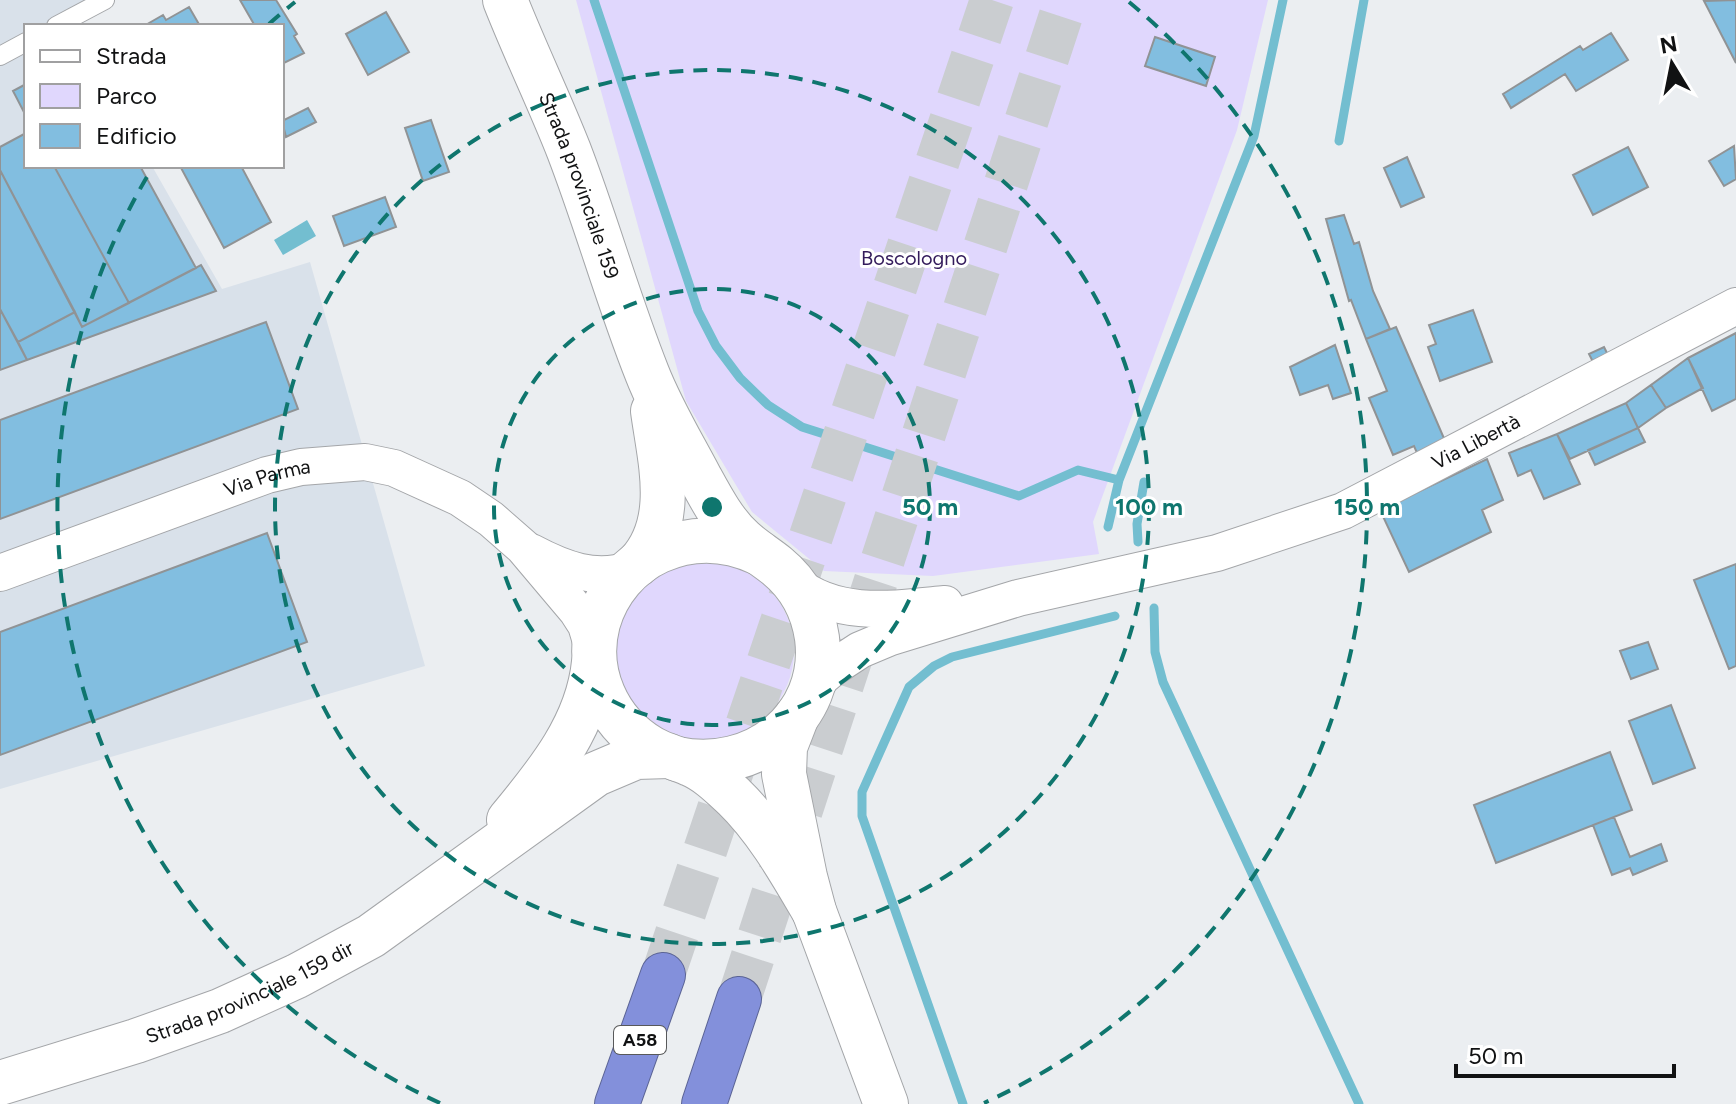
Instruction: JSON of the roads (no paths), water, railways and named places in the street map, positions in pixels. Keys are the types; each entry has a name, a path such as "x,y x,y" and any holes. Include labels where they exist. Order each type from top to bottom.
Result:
{"highway":[{"name":"A58","path":"617,1104 663,975"},
{"path":"704,1104 739,999"}],"street":[{"name":"Strada provinciale 159","path":"505,0 570,152 647,373 716,506 736,533 779,570 808,606 817,637 817,668 803,706 787,736 784,774 814,911 886,1104"},
{"name":"Via Libertà","path":"1018,598 1217,553 1343,511 1736,306"},
{"name":"Strada provinciale 159","path":"647,373 663,500 656,538 616,586 604,606 595,636 601,691 616,718 642,743 713,778 752,816 814,911"},
{"name":"Via Parma","path":"0,573 267,475 336,462 365,462 394,468 427,481 481,512 523,547"},
{"name":"Strada provinciale 159","path":"634,566 669,547 699,540 735,544 779,570"},
{"path":"523,547 548,561 585,574 614,574 634,566"},
{"path":"523,547 582,617 595,656"},
{"path":"779,570 810,595 828,603 862,608 903,608 1018,598"},
{"path":"803,706 822,677 860,650 940,620 1018,598"},
{"name":"Strada provinciale 159 dir","path":"476,859 532,792 576,728 588,699 595,656"},
{"name":"Strada provinciale 159","path":"673,758 712,763 747,755 768,744 803,706"},
{"name":"Strada provinciale 159 dir","path":"0,1083 206,1016 297,976 371,936 606,769 644,755 673,758"}],"lane":[{"path":"60,24 105,0"},
{"path":"0,56 24,43"}],"water":[{"path":"307,220 316,236 283,255 274,240"}],"waterway":[{"path":"594,0 698,311 716,346 740,378 768,405 802,427 1019,496 1078,470 1119,480"},
{"path":"1108,527 1119,480 1254,136 1283,0"},
{"path":"1339,141 1364,0"},
{"path":"1138,542 1137,524 1144,482"},
{"path":"1154,608 1155,652 1163,682 1359,1104"},
{"path":"963,1104 862,816 862,792 909,687 934,666 952,657 1115,616"}],"tunnel":[{"path":"663,975 992,0"},
{"path":"739,999 1066,0"}],"park label":[{"name":"Boscologno","path":"914,258"}]}
